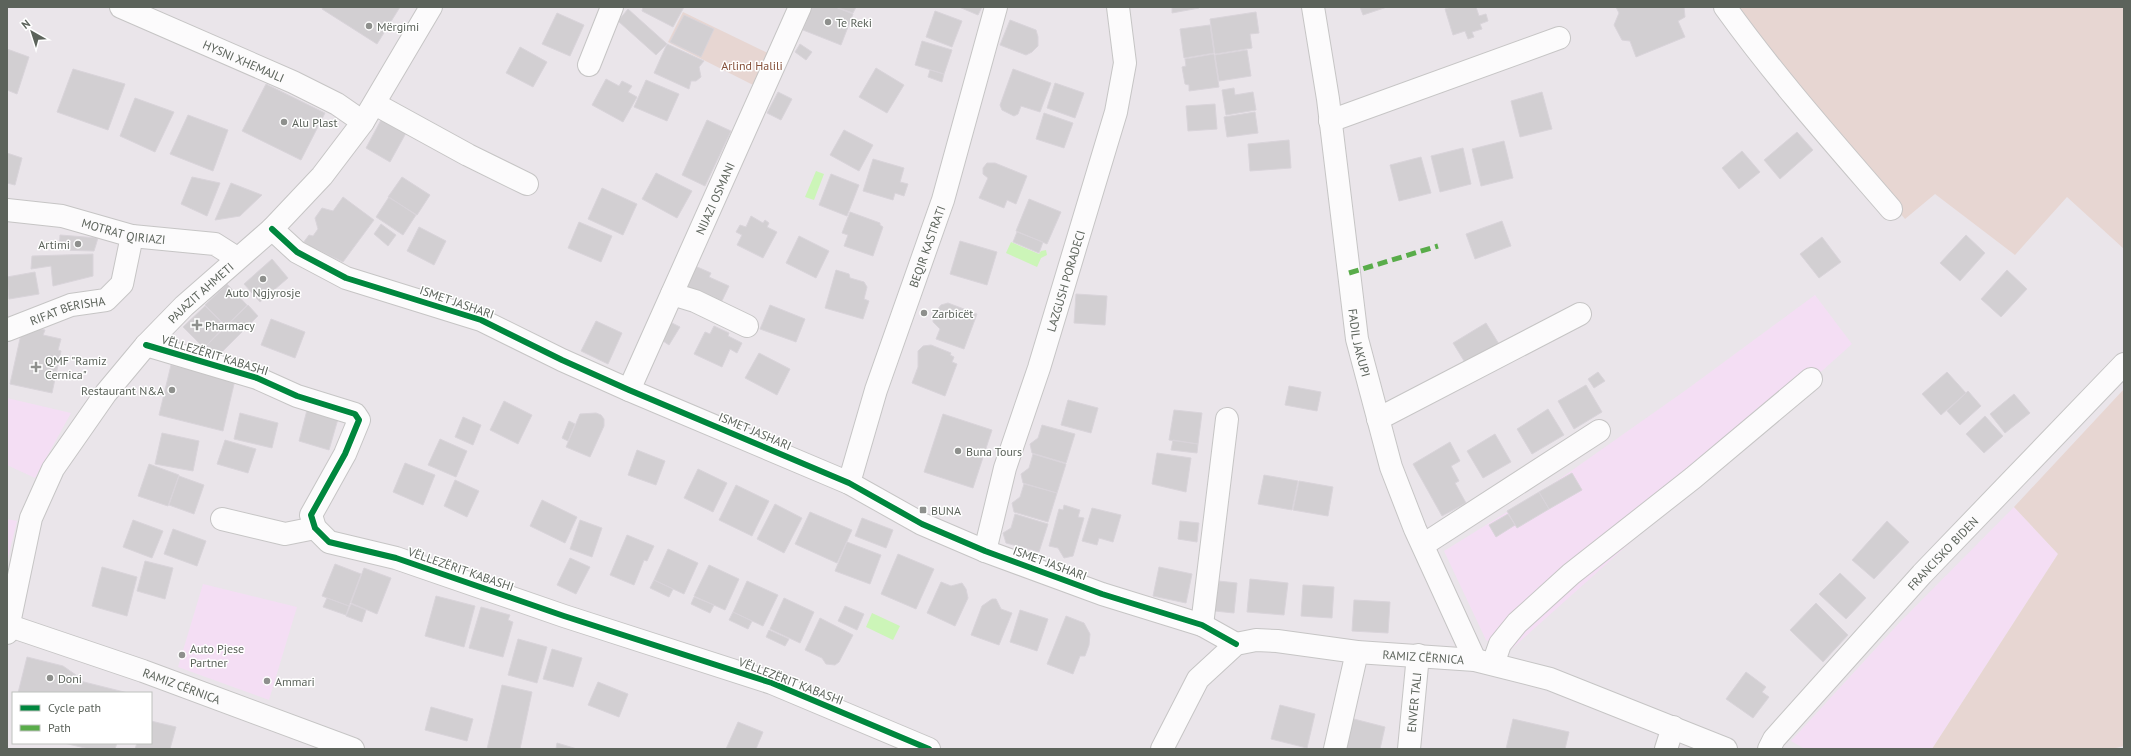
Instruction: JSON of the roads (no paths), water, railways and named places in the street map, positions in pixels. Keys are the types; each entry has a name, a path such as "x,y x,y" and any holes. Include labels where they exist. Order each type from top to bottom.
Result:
{"street":[{"name":"HYSNI XHEMAJLI","path":"121,7 293,82 337,104 363,122"},
{"name":"PAJAZIT AHMETI","path":"8,628 31,518 53,469 106,393 146,345 184,306 272,229 322,176 375,104 431,7"},
{"path":"589,65 612,7"},
{"name":"NIJAZI OSMANI","path":"629,390 800,7"},
{"name":"BEQIR KASTRATI","path":"849,483 876,390 943,200 996,7"},
{"name":"LAZGUSH PORADECI","path":"985,551 1005,468 1050,332 1116,112 1125,63 1118,7"},
{"name":"FADIL JAKUPI","path":"1313,7 1330,120 1357,339 1391,467 1423,545 1484,662"},
{"path":"1725,7 1788,88 1891,209"},
{"path":"1330,120 1559,38"},
{"path":"375,104 468,155 527,184"},
{"name":"MOTRAT QIRIAZI","path":"7,210 62,216 132,236 215,244 238,258"},
{"name":"ISMET JASHARI","path":"272,229 297,252 346,278 481,320 562,360 629,390 849,483 922,524 985,551 1102,594 1202,625 1236,644"},
{"name":"RIFAT BERISHA","path":"7,330 72,305 106,300 122,284 132,236"},
{"path":"672,294 695,300 747,326"},
{"path":"1378,419 1580,314"},
{"name":"VËLLEZËRIT KABASHI","path":"146,345 257,378 297,396 355,414 359,420 345,454 311,515 315,528 329,542 396,558 564,616 772,683 929,749"},
{"name":"FRANCISKO BIDEN","path":"1769,749 1774,739 1922,574 2124,364"},
{"path":"1484,662 1517,622 1571,574 1694,478 1811,379"},
{"path":"1202,625 1227,419"},
{"path":"1423,545 1599,430"},
{"path":"222,519 285,534 315,528"},
{"name":"RAMIZ CËRNICA","path":"8,628 143,671 353,749"},
{"name":"RAMIZ CËRNICA","path":"1236,644 1256,640 1277,641 1357,652 1418,655 1484,662 1550,679 1726,749"},
{"path":"1162,749 1198,679 1236,644"},
{"path":"1335,749 1357,652"},
{"name":"ENVER TALI","path":"1409,749 1418,655"},
{"path":"1666,749 1673,727"}],"place":[{"name":"Te Reki","path":"828,22"},
{"name":"Mërgimi","path":"369,26"},
{"name":"Alu Plast","path":"284,122"},
{"name":"Artimi","path":"78,244"},
{"name":"Auto Ngjyrosje","path":"263,279"},
{"name":"Zarbicët","path":"924,313"},
{"name":"Pharmacy","path":"197,325"},
{"name":"QMF \"Ramiz Cernica\"","path":"36,367"},
{"name":"Restaurant N&A","path":"172,390"},
{"name":"Buna Tours","path":"958,451"},
{"name":"BUNA","path":"923,510"},
{"name":"Auto Pjese Partner","path":"182,655"},
{"name":"Doni","path":"50,678"},
{"name":"Ammari","path":"267,681"}],"park label":[{"name":"Arlind Halili","path":"752,65"}]}
